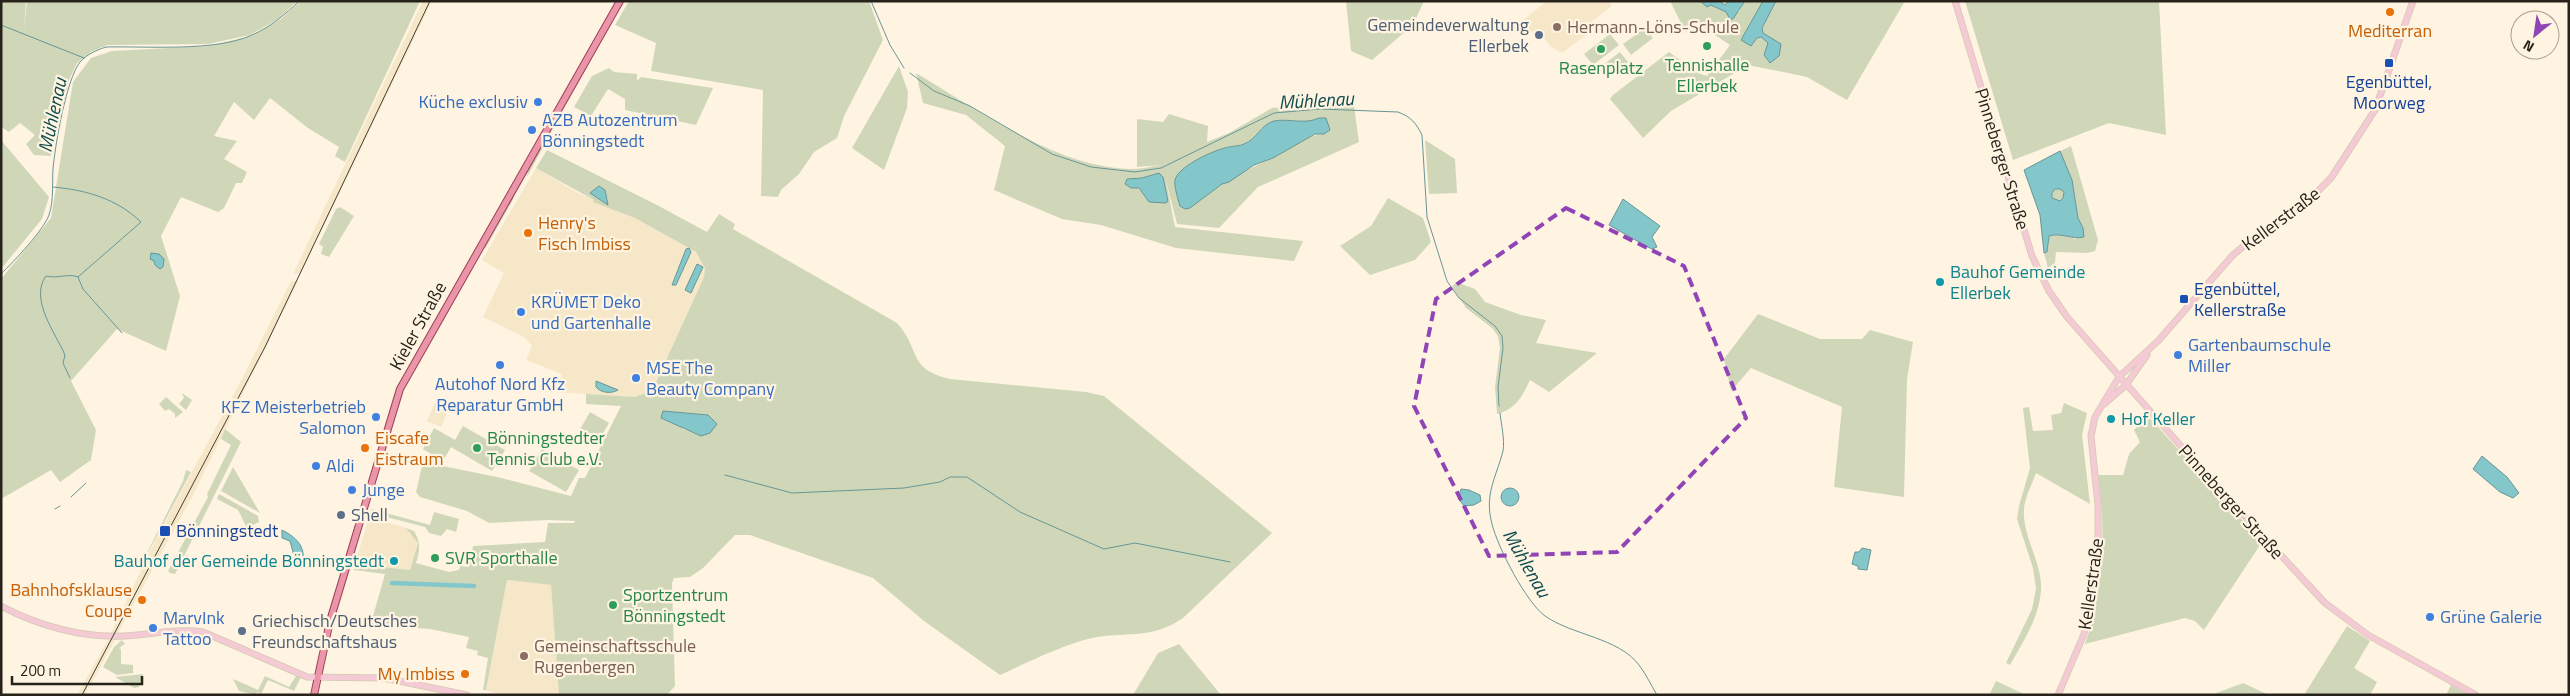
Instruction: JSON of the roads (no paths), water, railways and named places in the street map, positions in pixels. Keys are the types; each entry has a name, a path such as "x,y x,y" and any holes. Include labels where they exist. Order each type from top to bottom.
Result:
{"main road":[{"name":"Kieler Straße","path":"314,695 330,620 400,389 620,1"},
{"name":"Pinneberger Straße","path":"1956,1 2036,267 2049,291 2067,317 2126,385 2325,603 2368,635 2476,695"},
{"name":"Kellerstraße","path":"2099,409 2126,385 2159,340 2232,256 2246,244 2305,204 2331,178 2375,110 2413,1"},
{"name":"Kellerstraße","path":"2058,695 2079,649 2090,606 2098,549 2099,527 2091,436 2092,426 2099,409 2119,377 2159,340"},
{"path":"1,606 49,625 86,634 105,636 186,630 202,632 228,640 293,671 317,678 384,678 467,695"}],"water":[{"path":"1700,1 1719,1 1725,5 1728,1 1745,1 1733,19 1730,19 1726,12 1711,5 1707,7"},
{"path":"1763,1 1776,1 1762,28 1763,33 1781,44 1779,56 1770,63 1764,55 1768,43 1761,37 1757,38 1751,46 1741,40"},
{"path":"1326,118 1330,130 1324,134 1315,134 1273,158 1254,165 1229,182 1222,184 1190,208 1185,209 1180,206 1175,180 1183,169 1190,164 1216,151 1248,142 1265,126 1274,121 1308,121"},
{"path":"2060,151 2072,180 2078,218 2083,228 2084,237 2049,236 2047,252 2044,253 2040,215 2024,170","holes":["2055,189 2060,189 2064,192 2063,198 2060,201 2052,198 2052,193"]},
{"path":"1159,173 1163,177 1168,201 1166,203 1149,202 1139,188 1131,188 1125,184 1127,179 1142,178"},
{"path":"599,186 605,190 608,205 590,193"},
{"path":"1623,199 1660,226 1652,237 1657,247 1652,249 1609,225"},
{"path":"689,248 691,252 676,285 672,285 686,249"},
{"path":"151,253 159,254 164,259 163,267 160,269 155,265 154,261 150,259"},
{"path":"697,264 703,267 691,293 685,290"},
{"path":"596,381 618,390 603,392 596,387"},
{"path":"663,411 708,415 717,424 710,433 701,436 661,418"},
{"path":"2482,456 2507,477 2519,493 2513,498 2500,492 2473,469"},
{"path":"1510,488 1516,491 1519,497 1516,503 1510,506 1504,503 1501,497 1504,491"},
{"path":"1461,489 1480,495 1481,501 1474,505 1464,506 1458,498"},
{"path":"282,530 293,537 300,545 303,555 301,568 297,567 290,541 282,538"},
{"path":"1862,548 1871,550 1867,570 1858,569 1858,566 1852,564 1855,552 1859,552"}],"waterway":[{"name":"Mühlenau","path":"1,274 35,237 49,215 54,159 62,114 70,83 83,59 106,47 200,46 237,40 259,32 283,16 299,1"},
{"name":"Mühlenau","path":"871,1 890,45 904,68"},
{"path":"1,25 84,58"},
{"name":"Mühlenau","path":"910,73 934,91 970,106 1052,154 1091,167 1135,172 1161,168 1274,113 1320,109 1398,112 1410,118 1422,135 1427,217 1447,281 1459,298 1495,326 1502,336 1503,348 1498,387 1499,406"},
{"path":"53,187 78,190 101,197 122,207 141,222 78,277 46,276 42,285 42,306 65,355 63,363 70,378"},
{"path":"78,277 83,289 122,333"},
{"name":"Mühlenau","path":"1500,413 1503,451 1490,495 1490,513 1500,547 1521,587 1545,616 1568,628 1608,643 1630,656 1642,668 1657,695"},
{"path":"725,475 792,493 904,488 940,482 950,477 967,477 1020,512 1104,549 1135,543 1230,562"},
{"path":"71,497 86,483"},
{"path":"55,509 60,506"},
{"path":"392,583 474,586"}],"railway":[{"path":"82,695 265,347 430,1"}],"place":[{"name":"Mediterran","path":"2390,12"},
{"name":"Hermann-Löns-Schule","path":"1557,27"},
{"name":"Gemeindeverwaltung Ellerbek","path":"1539,35"},
{"name":"Tennishalle Ellerbek","path":"1707,46"},
{"name":"Rasenplatz","path":"1601,49"},
{"name":"Egenbüttel, Moorweg","path":"2389,63"},
{"name":"Küche exclusiv","path":"538,102"},
{"name":"AZB Autozentrum Bönningstedt","path":"532,130"},
{"name":"Henry's Fisch Imbiss","path":"528,233"},
{"name":"Bauhof Gemeinde Ellerbek","path":"1940,282"},
{"name":"Egenbüttel, Kellerstraße","path":"2184,299"},
{"name":"KRÜMET Deko und Gartenhalle","path":"521,312"},
{"name":"Gartenbaumschule Miller","path":"2178,355"},
{"name":"Autohof Nord Kfz Reparatur GmbH","path":"500,365"},
{"name":"MSE The Beauty Company","path":"636,378"},
{"name":"KFZ Meisterbetrieb Salomon","path":"376,417"},
{"name":"Hof Keller","path":"2111,419"},
{"name":"Eiscafe Eistraum","path":"365,448"},
{"name":"Bönningstedter Tennis Club e.V.","path":"477,448"},
{"name":"Aldi","path":"316,466"},
{"name":"Junge","path":"352,490"},
{"name":"Shell","path":"341,515"},
{"name":"Bönningstedt","path":"165,531"},
{"name":"SVR Sporthalle","path":"435,558"},
{"name":"Bauhof der Gemeinde Bönningstedt","path":"394,561"},
{"name":"Bahnhofsklause Coupe","path":"142,600"},
{"name":"Sportzentrum Bönningstedt","path":"613,605"},
{"name":"Grüne Galerie","path":"2430,617"},
{"name":"MarvInk Tattoo","path":"153,628"},
{"name":"Griechisch/Deutsches Freundschaftshaus","path":"242,631"},
{"name":"Gemeinschaftsschule Rugenbergen","path":"524,656"},
{"name":"My Imbiss","path":"465,674"}]}
